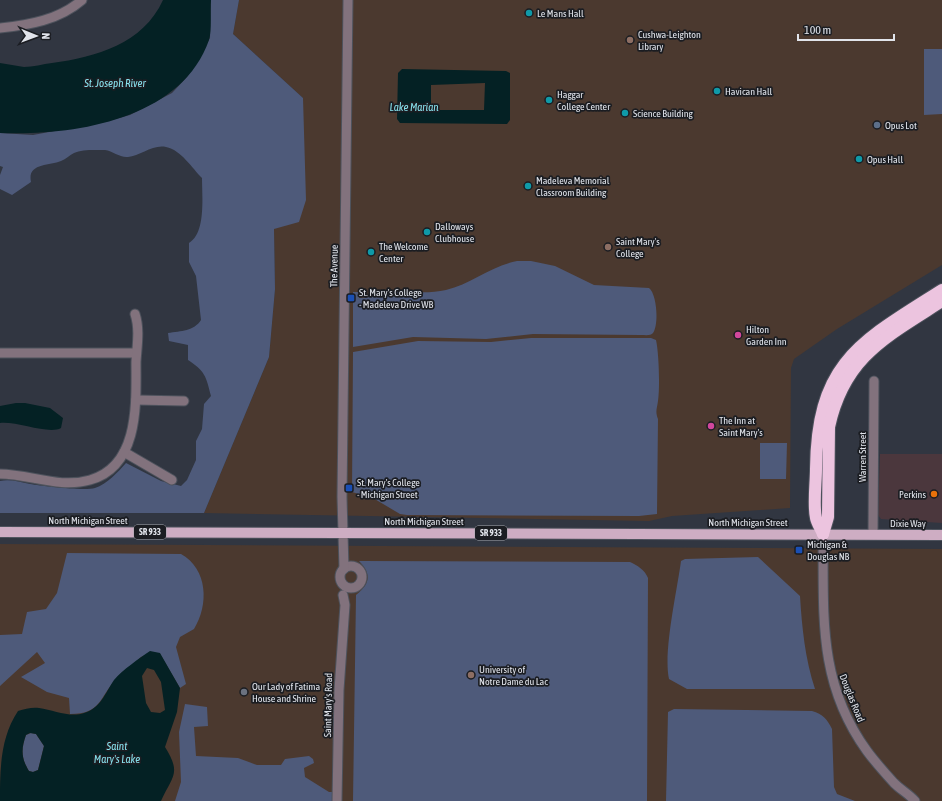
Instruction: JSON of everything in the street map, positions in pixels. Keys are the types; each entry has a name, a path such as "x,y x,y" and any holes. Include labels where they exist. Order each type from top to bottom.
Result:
{"highway":[{"path":"823,534 816,518 817,448 820,420 829,390 844,364 862,344 884,326 942,290"},
{"path":"823,534 828,517 829,427 836,402 844,384 851,372 870,350 894,332 942,301"}],"main road":[{"name":"North Michigan Street","path":"0,532 873,534"},
{"name":"Dixie Way","path":"873,534 942,535"}],"street":[{"path":"0,28 38,23 66,10 82,0"},
{"name":"The Avenue","path":"343,533 348,0"},
{"path":"0,474 20,475 51,482 83,482 92,480 108,471 124,452 133,430 136,400 137,325 134,314"},
{"path":"0,353 136,353"},
{"name":"Warren Street","path":"873,534 874,381"},
{"path":"136,400 184,401"},
{"path":"124,452 172,480"},
{"name":"Saint Mary's Road","path":"337,801 339,690 343,609 341,604 343,590 341,579 344,569 343,533"},
{"name":"Douglas Road","path":"823,534 826,651 835,688 855,732 867,751 895,784 915,801"},
{"path":"343,590 354,588 360,584 362,577 358,568 351,566 344,569"},
{"name":"Douglas Road","path":"895,784 904,801"}],"shaded area":[{"path":"211,0 239,0 233,34 303,98 306,200 299,222 274,229 275,289 269,357 204,513 0,513 0,481 4,480 63,488 90,489 108,481 126,463 161,481 181,486 187,480 196,460 196,441 202,429 204,404 211,396 208,383 204,375 198,367 188,360 188,345 169,341 168,333 191,328 198,324 201,320 196,276 189,262 189,243 194,238 201,223 202,178 181,155 166,147 156,147 128,157 105,150 85,150 74,153 56,163 36,168 32,171 31,182 12,195 0,189 0,175 3,167 0,166 0,133 33,135 108,121 130,115 172,93 187,77 210,38"},
{"name":"Saint Mary's College","path":"239,0 942,0 942,265 837,329 794,359 791,368 790,508 672,516 649,521 204,513 269,357 275,289 274,229 303,98 233,34"},
{"path":"924,49 942,49 942,114 924,115"},
{"path":"517,261 531,261 555,266 594,285 649,288 654,296 656,310 656,323 653,333 651,335 533,334 486,339 413,337 353,347 353,292 358,292 359,298 363,298 381,292 430,292 446,290 464,284 498,267"},
{"path":"531,338 651,338 656,340 659,379 659,395 656,412 658,419 657,514 639,516 407,515 400,514 373,498 352,492 353,352 418,341 491,342"},
{"path":"760,443 787,443 786,479 760,479"},
{"path":"880,454 942,454 942,523 881,519 878,515"},
{"name":"University of Notre Dame du Lac","path":"0,544 942,549 942,801 0,801"},
{"path":"67,553 181,554 190,561 197,569 201,578 204,599 199,620 194,629 180,637 176,647 186,684 180,688 160,654 145,655 120,674 94,708 80,713 70,714 69,698 47,692 21,677 45,663 37,652 0,686 0,635 22,634 27,612 46,609 57,593"},
{"path":"758,557 800,596 804,643 815,689 687,689 669,679 669,638 681,561 685,559"},
{"path":"359,561 630,562 640,568 648,578 647,801 353,801 356,595 367,583 368,579 366,570"},
{"path":"185,704 207,707 208,726 194,727 196,756 238,758 257,765 281,765 285,759 309,756 313,759 314,763 304,768 305,777 329,792 334,792 334,801 175,801 181,782 179,732"},
{"path":"674,709 812,711 822,715 832,729 834,787 837,794 855,801 666,801 668,712"},
{"path":"31,733 36,734 44,746 38,770 33,772 29,771 23,758 23,745 26,735"}],"water":[{"name":"St. Joseph River","path":"163,0 211,0 209,40 195,67 175,89 150,105 121,118 91,126 60,131 0,133 0,63 31,67 85,57 101,52 131,38 143,28 154,15"},
{"name":"Lake Marian","path":"402,69 506,71 510,73 510,120 507,124 400,123 397,119 398,73","holes":["485,83 484,110 432,110 431,85"]},
{"path":"25,403 50,408 63,418 61,428 49,430 0,423 0,406"},
{"name":"Saint Mary's Lake","path":"150,651 160,653 180,688 177,712 165,747 173,763 174,775 161,801 0,801 0,778 4,743 12,721 18,711 28,708 36,708 73,715 90,711 99,704 117,676","holes":["147,668 154,670 161,682 165,710 160,713 151,712 146,703 142,676","30,733 36,734 44,746 38,770 33,772 29,771 23,758 23,745 26,735"]}],"place":[{"name":"Le Mans Hall","path":"529,13"},
{"name":"Cushwa-Leighton Library","path":"630,40"},
{"name":"Havican Hall","path":"717,91"},
{"name":"Haggar College Center","path":"549,100"},
{"name":"Science Building","path":"625,113"},
{"name":"Opus Lot","path":"877,125"},
{"name":"Opus Hall","path":"859,159"},
{"name":"Madeleva Memorial Classroom Building","path":"528,186"},
{"name":"Dalloways Clubhouse","path":"427,232"},
{"name":"Saint Mary's College","path":"608,247"},
{"name":"The Welcome Center","path":"371,252"},
{"name":"St. Mary's College - Madeleva Drive WB","path":"351,298"},
{"name":"Hilton Garden Inn","path":"738,335"},
{"name":"The Inn at Saint Mary's","path":"711,426"},
{"name":"St. Mary's College - Michigan Street","path":"349,488"},
{"name":"Perkins","path":"934,494"},
{"name":"Michigan & Douglas NB","path":"799,550"},
{"name":"University of Notre Dame du Lac","path":"471,675"},
{"name":"Our Lady of Fatima House and Shrine","path":"244,692"}]}
